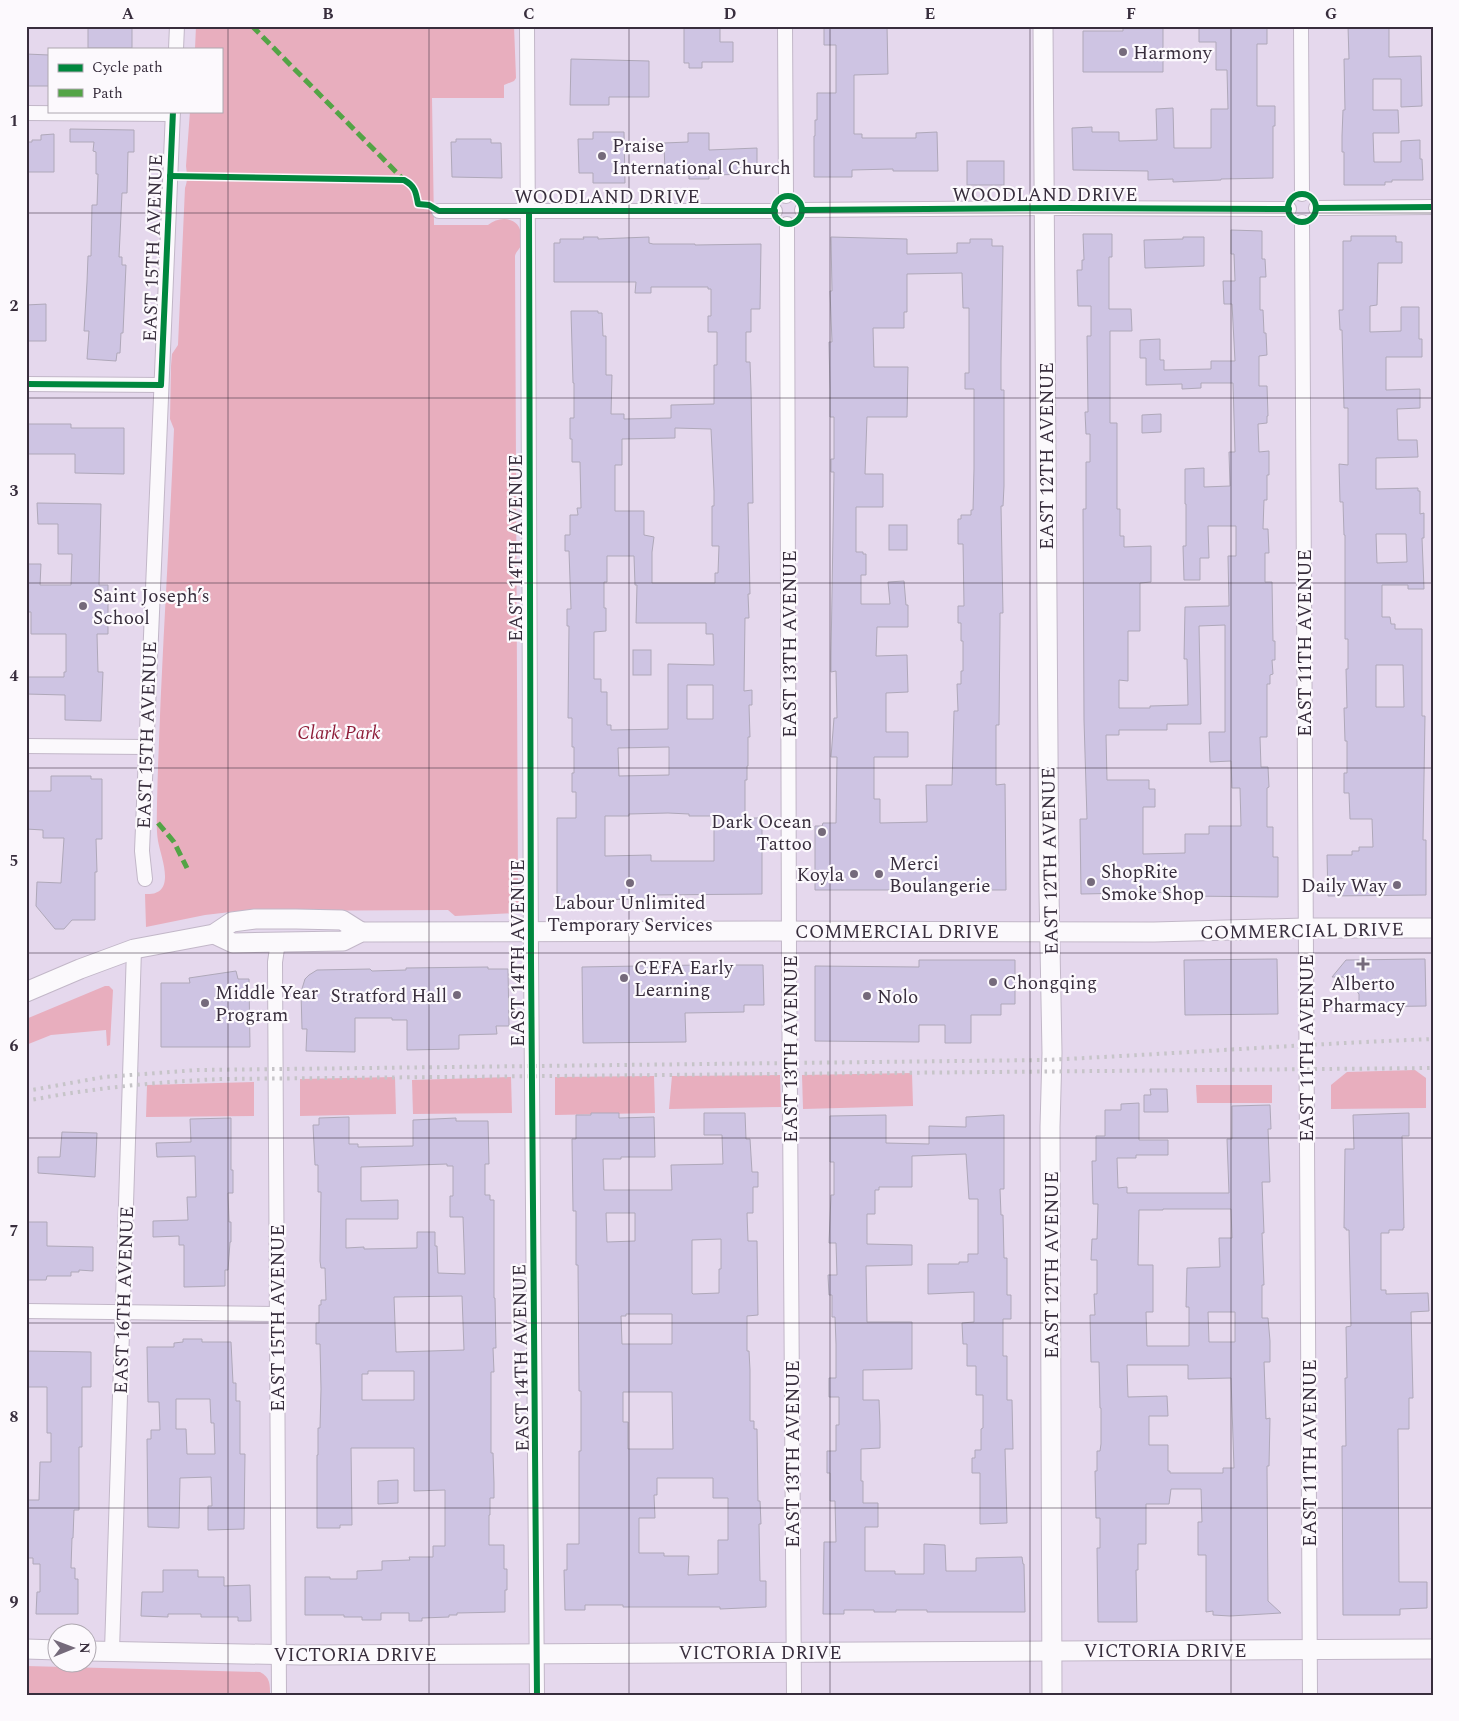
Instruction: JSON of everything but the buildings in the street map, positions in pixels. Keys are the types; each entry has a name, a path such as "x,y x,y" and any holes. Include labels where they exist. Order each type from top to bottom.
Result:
{"street":[{"path":"176,48 177,26"},
{"name":"EAST 14TH AVENUE","path":"527,26 537,1695"},
{"path":"785,26 786,196"},
{"name":"EAST 12TH AVENUE","path":"1043,26 1052,1053 1050,1137 1052,1695"},
{"path":"1301,26 1302,194"},
{"path":"26,113 173,112"},
{"name":"EAST 15TH AVENUE","path":"145,879 142,851 173,112"},
{"path":"1302,194 1312,198 1316,208 1312,218 1302,222 1293,218 1288,208 1292,199 1302,194"},
{"path":"786,196 798,200 802,210 798,220 787,224 778,220 775,211 778,201 786,196"},
{"path":"1316,208 1433,207"},
{"name":"WOODLAND DRIVE","path":"802,210 1288,208"},
{"name":"WOODLAND DRIVE","path":"439,211 775,211"},
{"name":"EAST 11TH AVENUE","path":"1302,222 1310,1695"},
{"name":"EAST 13TH AVENUE","path":"787,224 794,1695"},
{"path":"26,384 161,385"},
{"path":"26,746 146,746"},
{"name":"COMMERCIAL DRIVE","path":"26,992 134,949 214,934 232,922 256,919 342,920 361,932"},
{"name":"COMMERCIAL DRIVE","path":"214,934 233,942 278,942 343,941 361,932 1154,932 1305,928 1433,928"},
{"name":"EAST 15TH AVENUE","path":"278,942 275,962 279,1695"},
{"name":"EAST 16TH AVENUE","path":"112,1652 134,949"},
{"path":"26,1311 277,1314"},
{"path":"26,1649 48,1650"},
{"name":"VICTORIA DRIVE","path":"98,1651 278,1654 1433,1649"}],"green space":[{"name":"Clark Park","path":"196,26 514,26 516,78 514,81 504,85 504,98 432,98 434,225 488,225 504,219 518,225 521,236 521,245 515,256 518,888 522,894 523,904 516,913 455,916 448,910 239,911 205,915 146,927 145,894 155,893 161,889 165,875 158,841 157,817 160,709 174,429 170,419 171,366 172,354 178,345 190,112 222,112 222,48 195,48"},
{"path":"109,986 113,990 110,1045 107,1046 106,1030 51,1035 26,1045 26,1019"},
{"path":"1415,1070 1426,1078 1426,1108 1331,1109 1331,1085 1347,1072"},
{"path":"912,1073 913,1106 803,1109 802,1075"},
{"path":"780,1075 781,1107 669,1109 672,1076"},
{"path":"654,1076 655,1113 555,1115 555,1077"},
{"path":"395,1077 396,1114 300,1116 300,1079"},
{"path":"511,1077 512,1113 413,1114 412,1080"},
{"path":"254,1082 254,1116 146,1117 147,1085"},
{"path":"1196,1085 1272,1085 1272,1103 1197,1103"},
{"path":"26,1666 48,1667 48,1674 98,1674 98,1668 260,1672 266,1676 270,1687 270,1695 26,1695"}],"railway":[{"path":"26,1091 104,1077 197,1070 1044,1060 1433,1039"},
{"path":"26,1101 124,1086 222,1079 1433,1068"}],"marked path":[{"path":"252,26 404,180"},
{"path":"158,823 174,842 187,868"}],"cycle path":[{"path":"26,384 161,385 173,112"},
{"path":"170,176 404,180 414,190 418,204 429,205 439,211 775,211"},
{"path":"1302,194 1312,198 1316,208 1312,218 1302,222 1292,218 1288,208 1292,198 1302,194"},
{"path":"788,196 798,200 802,210 798,220 788,224 778,220 774,210 778,200 788,196"},
{"path":"1316,208 1433,207"},
{"path":"802,210 1289,209"},
{"path":"529,211 531,961 537,1695"}],"place":[{"name":"Harmony","path":"1123,52"},
{"name":"Praise International Church","path":"602,156"},
{"name":"Saint Joseph’s School","path":"83,606"},
{"name":"Dark Ocean Tattoo","path":"822,832"},
{"name":"Koyla","path":"854,874"},
{"name":"Merci Boulangerie","path":"879,874"},
{"name":"ShopRite Smoke Shop","path":"1091,882"},
{"name":"Labour Unlimited Temporary Services","path":"630,883"},
{"name":"Daily Way","path":"1397,885"},
{"name":"Alberto Pharmacy","path":"1363,964"},
{"name":"CEFA Early Learning","path":"624,978"},
{"name":"Chongqing","path":"993,982"},
{"name":"Stratford Hall","path":"457,995"},
{"name":"Nolo","path":"867,996"},
{"name":"Middle Year Program","path":"205,1003"}]}
